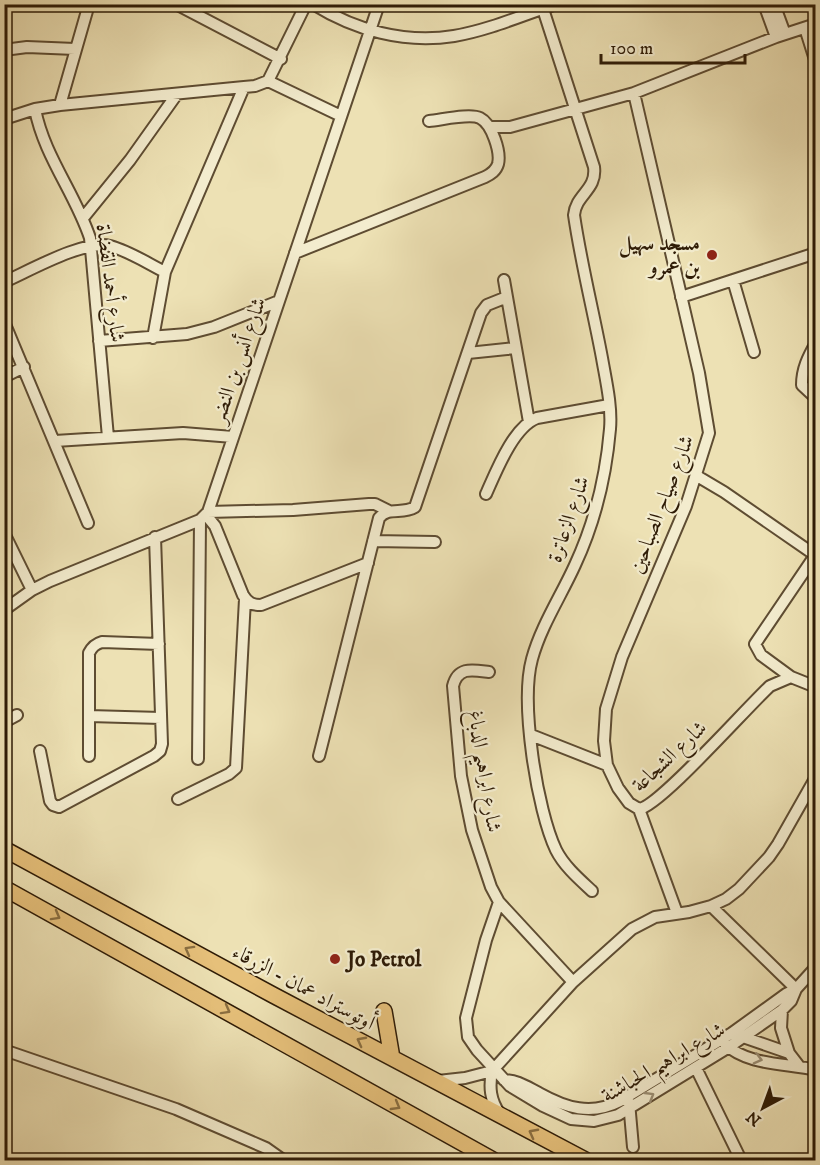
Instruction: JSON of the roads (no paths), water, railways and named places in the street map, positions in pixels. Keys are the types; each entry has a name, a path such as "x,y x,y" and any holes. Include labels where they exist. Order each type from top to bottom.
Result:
{"highway":[{"name":"أوتوستراد عمان - الزرقاء","path":"4,849 585,1161"},
{"path":"4,888 493,1161"},
{"path":"384,1011 392,1058"}],"street":[{"path":"60,105 89,4"},
{"path":"176,4 281,59"},
{"path":"4,119 35,109 60,105 255,86 268,81 281,59 306,4"},
{"path":"313,4 348,23 370,31 419,38 455,36 556,4"},
{"name":"شارع أنس بن النضر","path":"198,759 205,516 378,4"},
{"path":"764,4 780,35"},
{"path":"774,4 780,35"},
{"name":"شارع الزعاترة","path":"543,9 594,167 595,176 592,186 575,207 574,215 593,308 609,405 610,428 599,501 576,563 531,661 528,695 537,787 543,818 557,852 572,872 592,891"},
{"path":"489,127 510,127 634,93 780,35 810,26 816,63"},
{"path":"4,50 27,47 75,49"},
{"path":"268,81 341,116"},
{"path":"153,338 165,272 244,87"},
{"name":"شارع صياح الصباحين","path":"634,93 709,424 709,434 696,476 614,680 604,723 607,765 618,788 629,803 639,809"},
{"path":"83,218 130,160 177,94"},
{"name":"شارع أحمد القضاة","path":"35,109 38,127 47,150 83,218 91,245 108,437"},
{"path":"295,254 486,177 494,171 499,162 495,143 489,127 477,117 429,121"},
{"path":"495,143 510,127"},
{"path":"4,282 91,245 109,246 165,272"},
{"path":"681,297 816,253"},
{"path":"504,280 529,422"},
{"path":"733,280 754,352"},
{"path":"4,610 32,590 59,577 205,516 369,504 375,504 389,511 407,512 416,507 478,318 483,309 507,297"},
{"path":"99,341 153,338 207,330 279,301"},
{"path":"4,322 56,441 88,523"},
{"path":"816,343 806,360 802,380 802,385 816,398"},
{"path":"468,353 516,348"},
{"path":"4,376 24,367"},
{"path":"486,494 506,452 529,422 537,418 609,405"},
{"path":"56,441 194,433 233,437"},
{"path":"696,476 724,492 815,555 755,644 761,655 791,677 816,687"},
{"path":"319,756 379,518 389,511"},
{"path":"177,799 229,774 236,768 245,599 215,526 205,516"},
{"path":"4,533 32,590"},
{"path":"40,752 50,801 59,807 158,754 162,744 155,537"},
{"path":"373,541 435,542"},
{"path":"245,599 250,603 261,605 368,563"},
{"path":"89,756 89,653 93,646 102,642 159,644"},
{"name":"شارع ابراهيم الدباغ","path":"489,672 464,671 455,679 453,690 461,776 472,830 483,867 499,902 573,982"},
{"name":"شارع الشجاعة","path":"678,913 639,809 650,805 672,785 760,695 780,680 791,677"},
{"path":"4,722 17,715"},
{"path":"89,716 161,718"},
{"path":"531,735 607,765"},
{"path":"438,1081 465,1078 493,1070 573,982 632,929 655,917 711,906 726,899 739,889 769,857 816,777"},
{"name":"شارع ابراهيم الحباشنة","path":"499,902 486,940 466,1018 468,1037 493,1070 513,1089 571,1119 602,1120 631,1108 696,1068 725,1043 732,1033 796,989"},
{"path":"711,906 796,989"},
{"name":"شارع ابراهيم الحباشنة","path":"504,1080 516,1081 560,1103 584,1110 603,1108 725,1043 744,1037 782,1010 796,989 816,968"},
{"path":"782,1010 781,1028 789,1053 800,1066"},
{"path":"732,1033 789,1053"},
{"path":"725,1043 739,1053 764,1061 816,1070"},
{"path":"4,1050 176,1109 259,1144 283,1161"},
{"path":"696,1068 741,1161"},
{"path":"493,1070 490,1090 492,1100 501,1116"},
{"path":"628,1096 631,1108 633,1147"}],"place":[{"name":"مسجد سهيل بن عمرو","path":"712,255"},
{"name":"Jo Petrol","path":"335,959"}]}
